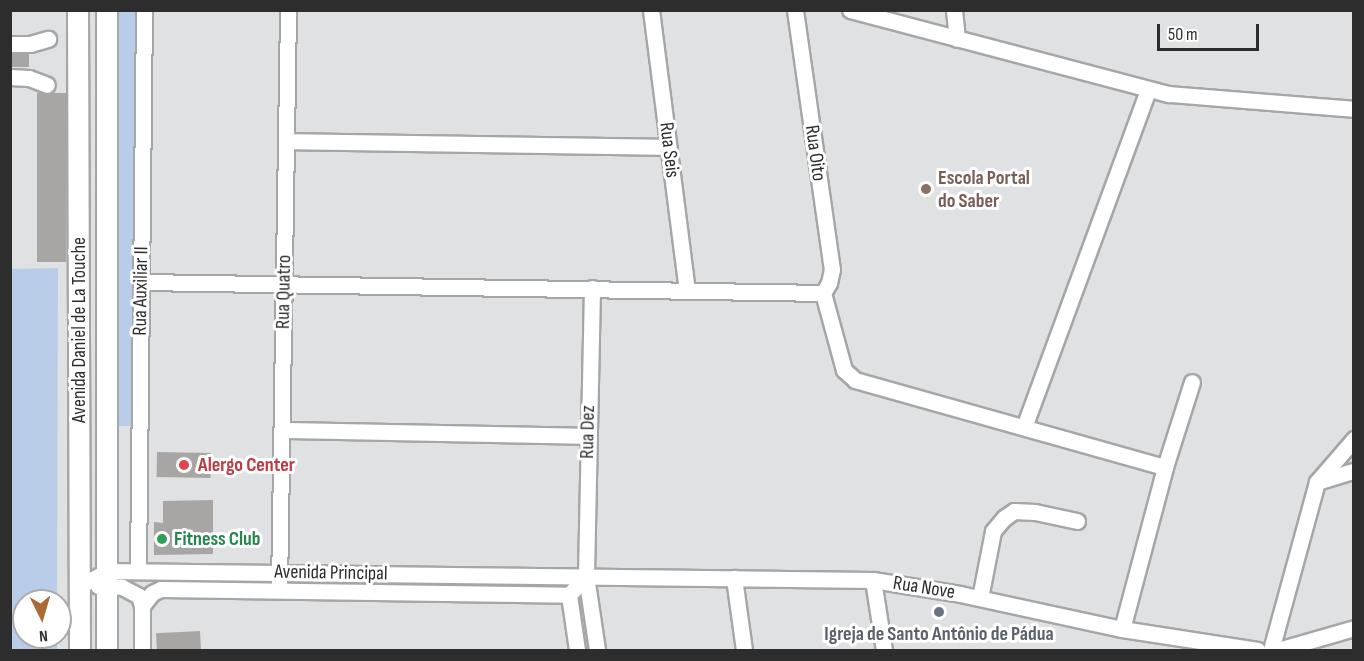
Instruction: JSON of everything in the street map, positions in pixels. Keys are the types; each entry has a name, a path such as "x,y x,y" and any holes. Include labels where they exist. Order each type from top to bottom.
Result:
{"main road":[{"name":"Avenida Daniel de La Touche","path":"107,10 107,651"},
{"name":"Avenida Daniel de La Touche","path":"76,17 80,651"}],"street":[{"name":"Rua Auxiliar II","path":"138,571 144,10"},
{"name":"Rua Quatro","path":"279,590 288,10"},
{"name":"Rua Seis","path":"651,10 687,290"},
{"name":"Rua Oito","path":"795,10 832,269 829,283 822,293"},
{"path":"850,10 1148,90 1179,95 1353,109"},
{"path":"954,10 957,39"},
{"path":"10,44 30,44 48,39"},
{"path":"10,77 29,78 47,85"},
{"path":"1024,427 1148,90"},
{"path":"286,141 668,147"},
{"path":"141,282 822,293 844,370 855,380 1165,467"},
{"name":"Rua Dez","path":"586,576 587,436 592,288"},
{"path":"1122,629 1165,467 1192,382"},
{"path":"282,430 587,436"},
{"path":"1271,651 1317,482 1353,440"},
{"path":"1317,482 1353,471"},
{"path":"980,598 993,531 1004,518 1014,511 1035,512 1077,521"},
{"name":"Avenida Principal","path":"80,586 138,571 586,576"},
{"path":"577,651 569,595 586,576"},
{"path":"586,576 597,651"},
{"name":"Rua Nove","path":"586,576 873,580 980,598 1122,629 1257,651"},
{"path":"734,578 744,651"},
{"path":"107,579 131,590 138,596 142,606 142,651"},
{"path":"873,580 884,651"},
{"name":"Avenida Principal","path":"142,606 152,593 161,589 569,595"},
{"path":"1278,651 1330,643 1353,628"}],"shaded area":[{"path":"120,11 137,11 133,426 113,426 116,16"},
{"path":"58,268 57,589 12,589 12,649 57,650 11,650 11,269"}],"building":[{"path":"10,54 29,54 29,67 10,67"},
{"path":"37,93 66,93 66,262 37,262"},
{"name":"Alergo Center","path":"157,452 211,453 211,478 157,477"},
{"path":"213,500 213,554 154,555 154,522 163,523 163,501"},
{"path":"200,631 201,650 157,650 156,633"}],"place":[{"name":"Escola Portal do Saber","path":"926,189"},
{"name":"Alergo Center","path":"184,465"},
{"name":"Fitness Club","path":"162,539"},
{"name":"Igreja de Santo Antônio de Pádua","path":"939,612"}]}
